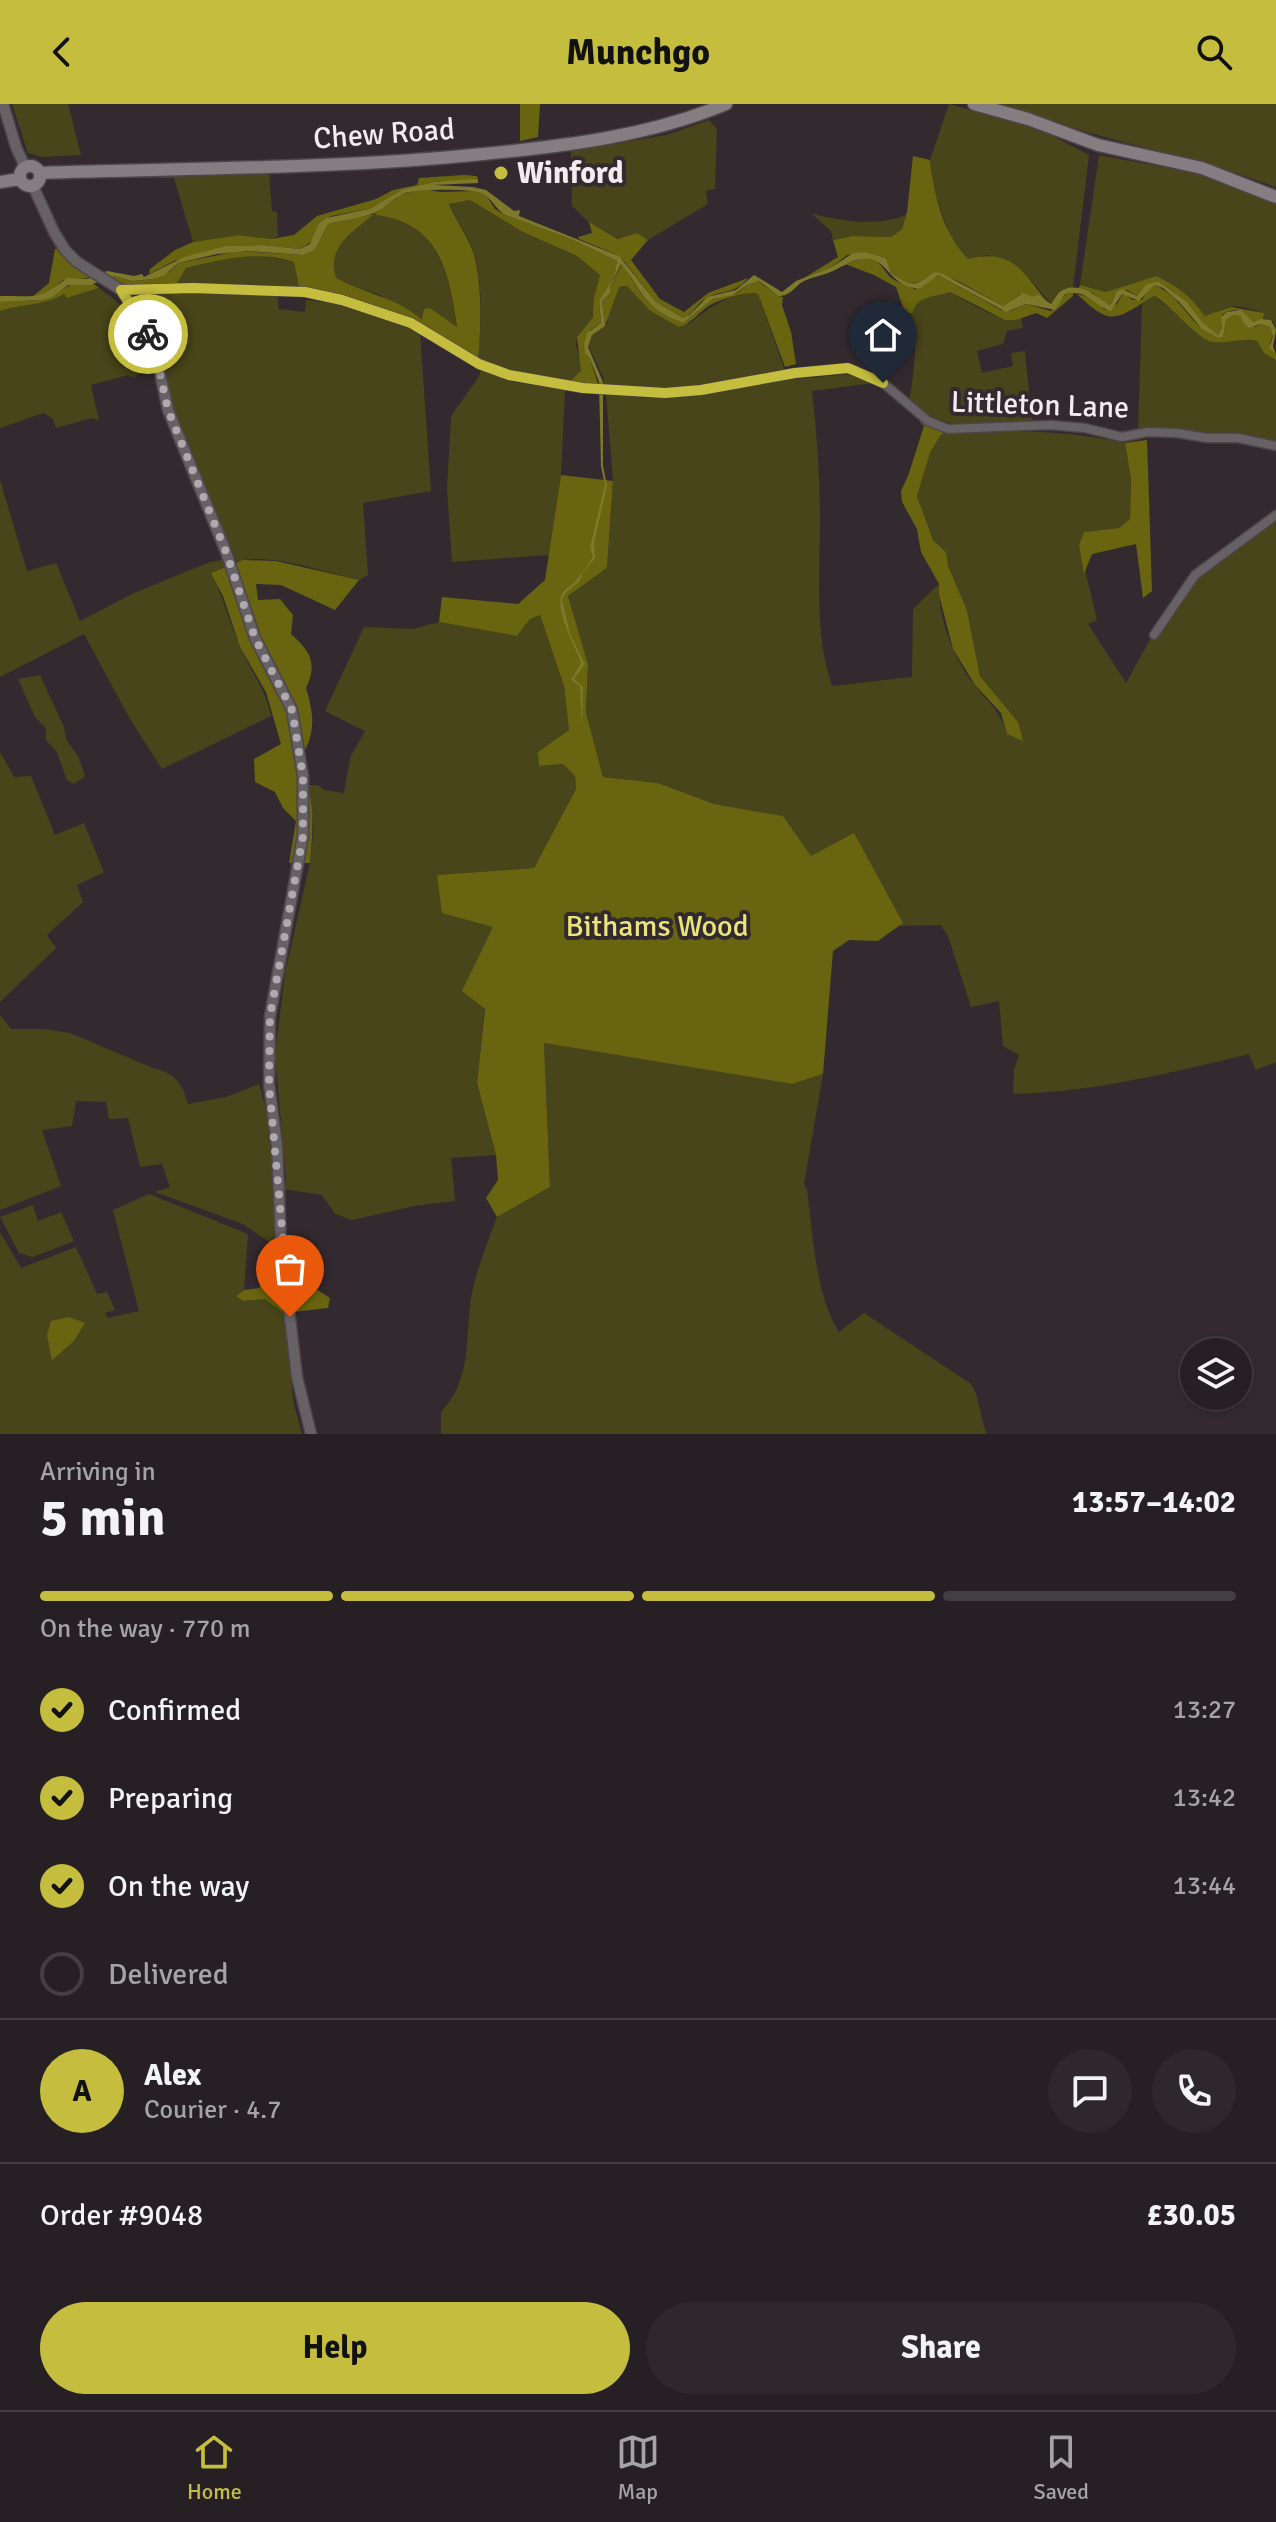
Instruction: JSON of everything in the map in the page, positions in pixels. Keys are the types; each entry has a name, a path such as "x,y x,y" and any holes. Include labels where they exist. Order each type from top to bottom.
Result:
{"main road":[{"name":"Chew Road","path":"40,173 368,164 540,148 650,129 726,104"},
{"path":"974,104 1028,119 1098,145 1202,168 1276,197"},
{"path":"0,182 34,166 40,173 40,180 33,186 26,185 22,173"}],"street":[{"path":"3,104 22,173"},
{"path":"33,186 65,250 121,290 144,325 155,351 168,410 226,552 255,638 292,710 303,776 303,836 270,1016 269,1084 277,1146 281,1242 297,1377 311,1434"},
{"name":"Littleton Lane","path":"121,290 193,288 305,292 342,300 411,323 479,364 509,375 583,388 665,393 848,368 883,383 928,421 948,429 1051,425 1085,428 1122,437 1148,432 1177,433 1207,438 1238,438 1276,446"},
{"path":"1154,635 1201,569 1276,515"}],"shaded area":[{"path":"12,104 68,104 81,155 42,157 28,153"},
{"path":"949,104 1041,130 1089,155 1073,288 1064,289 1051,304 1030,279 988,255 968,260 953,243 934,192 930,160"},
{"path":"998,104 1276,104 1276,187 1221,168 1090,133"},
{"path":"709,120 717,129 715,189 706,191 708,204 648,240 637,233 619,239 589,222 572,206 571,151 667,135"},
{"path":"1099,155 1205,175 1276,203 1276,330 1273,321 1263,319 1264,313 1243,307 1230,307 1205,316 1183,292 1156,276 1106,292 1080,285"},
{"path":"269,172 272,211 277,212 278,236 271,239 239,235 193,242 174,178 142,178 143,174"},
{"path":"478,180 478,183 433,185 486,190 514,211 520,210 519,216 619,256 656,302 683,318 707,297 736,290 754,275 782,292 796,281 832,267 853,253 866,252 886,258 891,273 909,283 917,283 934,272 941,273 1003,306 1023,293 1032,297 1038,295 1051,304 1060,291 1071,288 1088,291 1109,305 1116,292 1122,289 1137,296 1146,284 1158,281 1186,301 1203,323 1218,335 1222,327 1221,317 1227,312 1241,310 1253,322 1271,320 1276,330 1273,346 1276,355 1269,348 1273,336 1270,327 1261,324 1249,328 1240,316 1233,315 1226,320 1223,337 1218,338 1202,329 1163,288 1154,285 1139,301 1122,294 1111,311 1085,296 1073,293 1065,294 1055,310 1026,304 1006,312 938,275 921,288 911,287 896,279 878,263 863,259 800,283 783,296 778,296 759,281 747,285 733,295 713,299 683,323 652,306 621,264 610,293 602,301 605,326 592,335 588,347 603,382 603,466 607,486 594,543 595,558 579,582 562,599 570,634 585,664 574,679 583,687 582,729 580,686 571,680 581,663 566,627 560,606 564,591 574,583 593,557 590,547 605,485 601,467 599,382 584,345 587,333 601,323 599,300 614,277 617,261 571,239 505,215 483,194 430,190 403,194 375,212 328,224 315,250 303,255 247,251 217,254 178,263 165,275 153,279 132,281 114,276 90,285 68,285 42,300 0,302 0,296 36,296 67,278 88,279 107,271 134,276 142,274 144,277 184,257 225,246 263,245 300,249 310,244 319,223 326,218 369,209 403,189 434,182"},
{"path":"470,200 523,232 577,256 601,275 593,317 577,337 581,371 567,384 478,362 481,320 476,260 449,203"},
{"path":"374,214 405,223 429,242 444,268 457,328 430,308 423,321 378,294 335,278 333,267 338,249"},
{"path":"812,214 872,222 906,215 902,229 891,237 853,236 833,240 831,231"},
{"path":"259,255 294,262 299,287 176,285 186,268 221,259"},
{"path":"627,286 649,310 689,324 730,298 758,294 785,371 695,385 604,387 604,379 588,345 592,335 607,324 609,310 619,287"},
{"path":"99,288 132,319 143,337 151,360 134,378 128,375 91,385 99,421 92,418 56,428 53,419 44,413 0,428 0,311 49,301 64,294 67,298"},
{"path":"950,292 996,315 1014,319 1021,317 1023,328 1007,331 1003,344 977,351 982,373 1013,366 1011,353 1025,351 1032,423 953,424 909,402 915,346 910,313 922,300"},
{"path":"148,293 277,293 279,309 305,312 306,300 335,303 381,314 420,333 431,491 363,503 368,575 359,580 280,561 250,559 237,562 175,412 156,336 142,313 147,305"},
{"path":"1154,296 1189,323 1202,338 1258,341 1264,353 1276,360 1276,441 1251,436 1138,431 1142,304"},
{"path":"481,370 514,382 565,390 561,475 549,555 452,562 447,489 451,416"},
{"path":"850,374 873,383 812,391 819,488 820,625 832,686 912,677 913,609 939,584 944,623 959,661 997,712 1007,734 1018,722 980,676 967,610 948,566 946,552 933,540 917,496 930,453 940,435 946,431 1059,433 1125,443 1131,479 1130,519 1119,528 1084,532 1079,545 1097,620 1088,624 1126,683 1151,638 1156,639 1177,602 1191,585 1239,543 1276,521 1276,1062 1256,1070 1249,1054 1073,1090 1013,1094 1014,1070 1019,1055 1003,1046 999,1001 971,1007 948,936 941,925 898,926 902,923 811,857 783,816 714,804 658,783 603,777 586,711 588,664 568,596 607,568 613,481 606,394 679,397 784,380"},
{"path":"0,480 27,571 56,563 80,621 134,593 222,560 225,567 212,573 271,716 162,769 130,719 84,634 0,677"},
{"path":"540,615 564,686 569,730 539,752 540,766 563,764 575,776 576,789 534,868 437,875 493,926 477,1083 496,1155 451,1158 455,1201 414,1206 352,1220 335,1214 322,1195 284,1189 286,1177 275,1056 285,973 310,863 314,824 306,785 318,785 324,790 344,793 350,758 365,731 325,711 364,627 413,629 439,622 517,636 530,619"},
{"path":"40,675 85,776 74,784 67,780 57,752 46,740 46,728 35,717 18,679"},
{"path":"0,752 14,777 31,776 55,835 84,823 104,872 77,885 83,902 47,935 56,948 0,1002"},
{"path":"0,1015 11,1029 70,1033 167,1073 180,1085 188,1104 226,1097 259,1084 271,1143 275,1246 243,1224 155,1192 170,1187 162,1164 140,1167 128,1118 109,1119 106,1102 76,1101 72,1126 42,1130 61,1186 0,1210"},
{"path":"544,1043 792,1084 823,1074 804,1184 820,1282 831,1317 839,1332 864,1313 971,1384 986,1434 441,1434 441,1412 452,1398 463,1369 473,1288 497,1217 550,1187"},
{"path":"149,1194 248,1234 244,1290 236,1296 243,1301 265,1299 283,1313 294,1405 302,1434 0,1434 0,1232 21,1268 76,1247 97,1294 107,1292 115,1310 105,1313 108,1318 139,1311 113,1210"},
{"path":"33,1205 38,1221 61,1212 74,1241 33,1257 19,1253 0,1217"}],"green space":[{"path":"520,104 540,104 538,137 520,141"},
{"path":"913,156 930,160 941,213 952,238 968,259 996,257 1007,260 1024,273 1049,304 1021,294 1003,306 935,272 918,282 909,283 891,273 886,258 866,252 847,255 832,267 804,278 838,257 833,240 853,236 891,237 902,229 907,212"},
{"path":"477,176 478,180 434,182 403,189 369,209 331,216 319,223 313,241 300,249 263,245 225,246 174,261 149,274 150,269 175,250 193,242 239,235 271,239 294,235 317,216 376,199 393,190 417,185 419,178"},
{"path":"422,189 476,191 486,195 495,209 505,215 571,239 617,261 614,277 599,300 601,323 590,330 585,353 599,387 567,384 581,371 577,337 593,317 600,275 577,256 523,232 470,200 449,204 476,261 480,305 478,362 422,327 345,299 299,287 294,262 280,258 240,257 186,268 176,285 121,288 107,279 114,276 132,281 153,279 169,272 178,263 239,251 303,255 315,250 328,224 374,214 400,195","holes":["374,214 405,223 429,241 444,267 457,327 430,308 424,309 422,320 402,306 336,278 334,267 338,249"]},
{"path":"589,222 618,239 637,233 648,240 631,260 660,299 684,312 708,293 748,278 737,288 708,297 683,318 656,302 623,260 579,239 592,233"},
{"path":"58,248 91,278 63,280 47,294 32,297 49,283 55,249"},
{"path":"864,258 877,262 890,277 915,289 935,275 940,276 1001,310 1010,311 1026,304 1051,311 1066,294 1073,293 1073,296 1047,318 1036,313 1016,320 1005,320 950,292 922,300 913,313 905,313 896,287 845,264"},
{"path":"622,264 653,307 683,323 713,299 737,293 758,281 783,297 782,305 791,332 796,364 785,367 758,294 753,293 717,302 679,327 649,310 627,286 619,287 605,326 602,301 610,293"},
{"path":"1156,276 1183,292 1205,316 1231,307 1264,313 1263,319 1253,322 1243,312 1229,311 1222,315 1218,335 1202,323 1186,301 1158,281 1146,284 1137,296 1127,290 1116,292 1108,305 1093,293 1078,289 1080,285 1106,292"},
{"path":"72,284 94,284 99,288 67,298 64,294 49,301 0,311 0,302 42,300"},
{"path":"1154,285 1172,296 1198,325 1218,338 1223,337 1226,320 1233,315 1240,316 1244,324 1270,327 1273,336 1270,346 1276,360 1264,353 1257,341 1207,340 1154,296 1122,314 1107,316 1077,294 1093,298 1105,310 1117,304 1123,293 1133,300 1142,300 1150,286"},
{"path":"919,421 946,431 930,453 917,496 933,540 946,552 948,566 967,610 980,676 1018,722 1023,741 1007,734 1001,713 975,685 953,649 939,584 921,552 917,529 902,502 901,491 924,426"},
{"path":"1147,440 1152,591 1143,598 1136,544 1092,554 1084,574 1079,545 1084,532 1119,528 1130,519 1131,479 1125,443"},
{"name":"Bithams Wood","path":"561,475 613,481 607,568 568,596 588,664 586,712 603,777 658,783 714,804 783,816 811,856 854,833 903,923 878,941 849,940 833,951 823,1074 792,1084 544,1043 550,1187 497,1217 486,1198 498,1180 496,1155 477,1083 485,1009 462,991 493,927 442,913 437,875 534,868 576,789 575,776 563,764 539,766 538,752 569,730 564,686 540,615 530,619 517,636 439,622 442,597 518,604 545,580"},
{"path":"243,560 276,561 359,580 335,610 281,585 256,584 258,600 280,599 293,615 291,634 303,646 312,664 306,688 311,708 311,735 297,763 311,801 310,863 289,863 296,821 283,808 275,792 255,782 254,759 281,744 266,692 240,647 223,596 211,573"},
{"path":"279,1263 283,1313 265,1299 243,1301 236,1296 244,1290 259,1288 267,1266"},
{"path":"289,1272 330,1298 328,1308 293,1312"},
{"path":"69,1317 85,1323 74,1341 52,1360 47,1335 51,1321"}],"way so far":[{"path":"148,334 155,351 168,410 226,552 255,638 292,710 303,776 303,836 270,1016 269,1084 277,1146 281,1242 290,1317"}],"place":[{"name":"Winford","path":"501,173"}],"route":[{"path":"148,334 121,290 260,289 305,292 383,312 411,323 479,364 509,375 583,388 665,393 736,386 795,373 848,368 883,383"}]}
